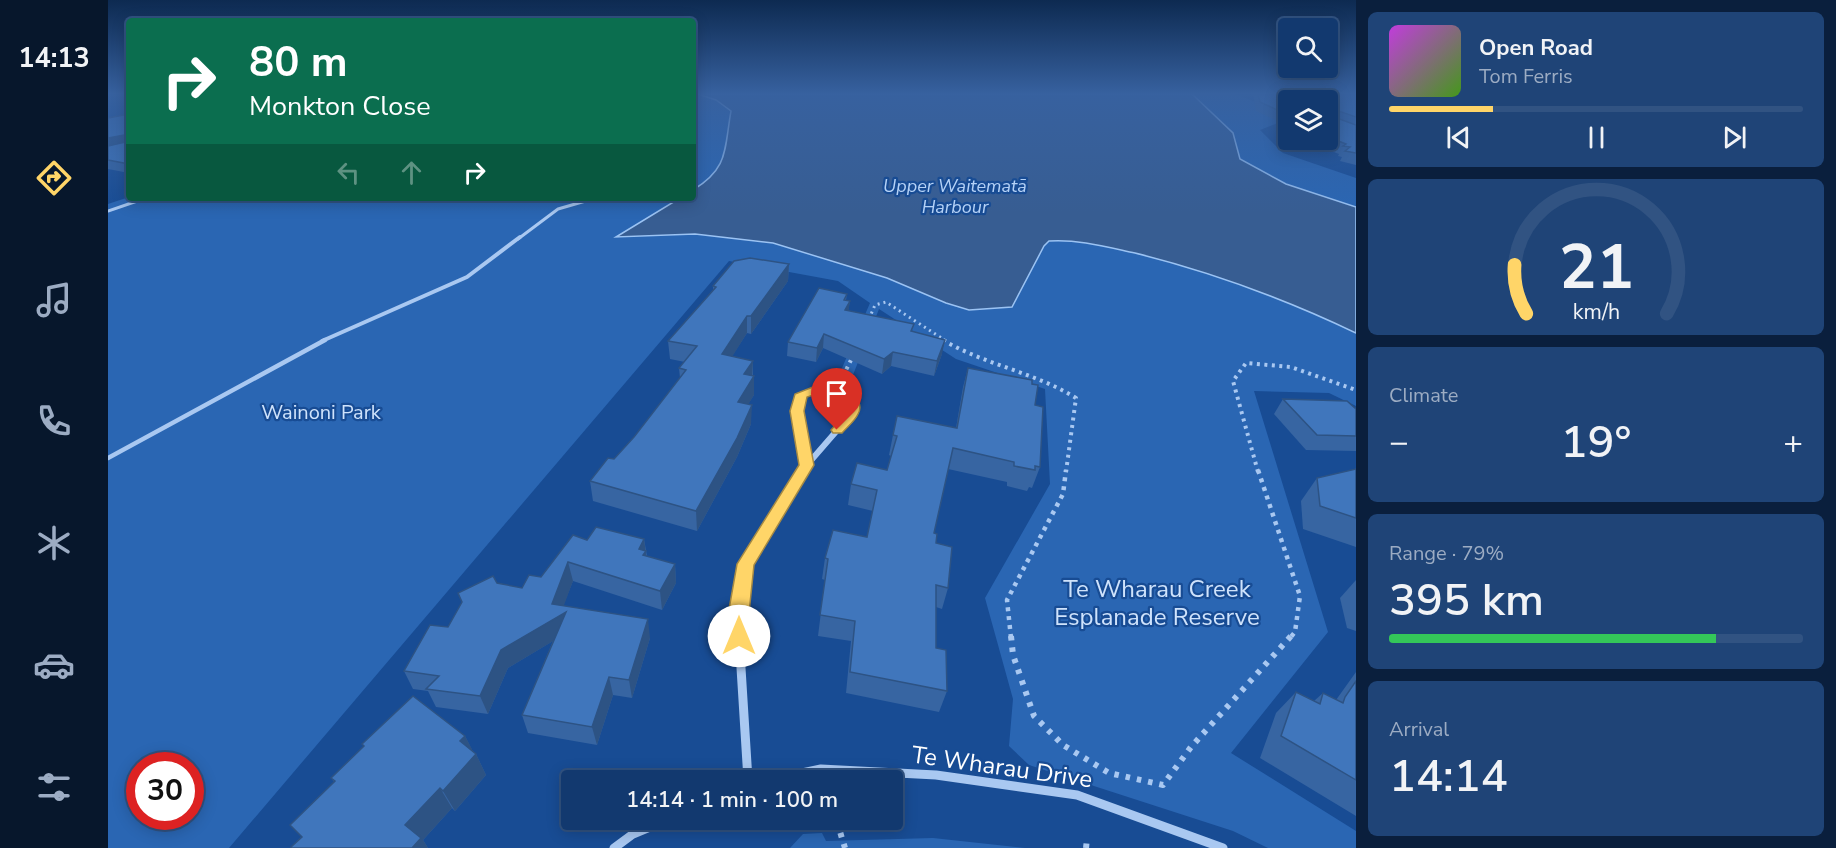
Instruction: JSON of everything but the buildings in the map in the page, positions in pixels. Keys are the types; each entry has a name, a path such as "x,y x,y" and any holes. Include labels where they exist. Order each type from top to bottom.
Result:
{"street":[{"path":"747,770 738,615 746,564 807,465 853,412 853,406 848,397 837,391 823,387 801,394 797,411 807,465"},
{"name":"Te Wharau Drive","path":"816,770 840,770"},
{"name":"Te Wharau Drive","path":"903,773 936,775 1077,795 1222,848"},
{"path":"614,848 643,830"}],"lane":[{"path":"108,211 137,201"},
{"path":"108,458 314,345 467,277 558,209 586,201"}],"path":[{"path":"866,325 875,305 886,302 963,351 1003,367 1054,383 1076,398 1063,494 1007,600 1013,655 1034,716 1063,745 1109,773 1162,785 1191,747 1295,632 1300,596 1263,490 1233,381 1246,363 1291,367 1356,390"},
{"path":"839,385 853,355"},
{"path":"839,830 845,848"},
{"path":"1086,848 1087,839"}],"green space":[{"path":"696,134 1264,134 1283,153 1356,178 1356,406 1329,393 1254,391 1328,632 1231,753 1356,831 1356,848 1268,848 1233,831 1029,765 1009,746 1013,699 985,598 1050,484 1045,389 956,359 879,309 849,385 836,382 870,303 838,281 729,261 229,848 108,848 108,204 126,198 126,201 696,201"},
{"path":"822,833 826,841 933,838 1025,848 790,848 803,834"}],"water":[{"name":"Upper Waitematā Harbour","path":"727,134 1233,134 1240,159 1286,184 1356,207 1356,333 1275,298 1220,278 1163,260 1082,242 1049,241 1044,246 1012,307 969,310 946,303 887,278 773,243 695,234 616,237 675,201 696,201 696,188 705,182 719,166"}],"route":[{"path":"739,636 738,615 746,564 807,465 797,411 801,394 823,387 848,397 853,406 853,412 837,430"}],"park label":[{"name":"Wainoni Park","path":"321,412"},
{"name":"Te Wharau Creek Esplanade Reserve","path":"1157,603"}]}
